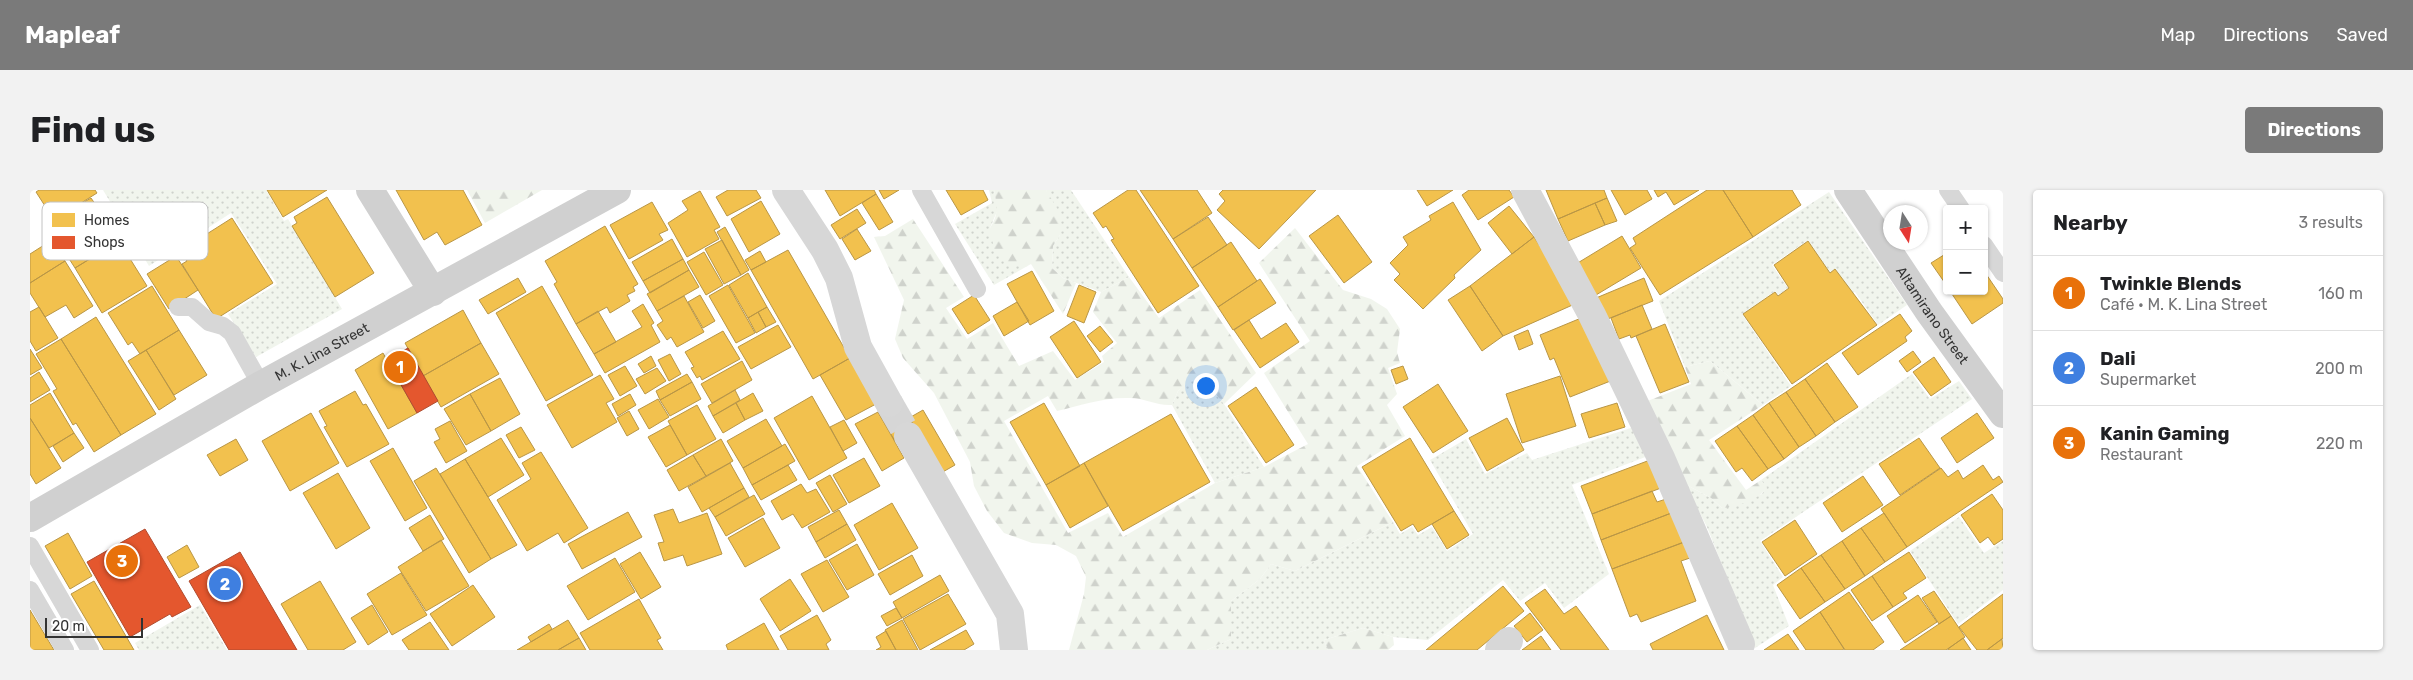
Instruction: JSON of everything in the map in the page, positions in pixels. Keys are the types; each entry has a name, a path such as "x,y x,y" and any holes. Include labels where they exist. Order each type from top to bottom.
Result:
{"main road":[{"path":"370,190 433,292"},
{"name":"M. K. Lina Street","path":"30,518 261,385 617,190"},
{"name":"Altamirano Street","path":"1848,190 1930,312 2003,414"}],"street":[{"path":"786,190 824,250 839,278 858,347 889,403"},
{"path":"1524,190 1592,316 1661,458 1741,644"},
{"path":"908,436 1010,614 1014,650"}],"lane":[{"path":"922,190 977,289"},
{"path":"1948,190 1958,205"},
{"path":"1987,250 2003,273"},
{"path":"178,307 192,307 209,322 228,330 261,385"},
{"path":"30,546 90,650"},
{"path":"30,590 65,650"}],"green space":[{"path":"103,190 266,190 284,221 288,219 342,309 256,357 228,314 277,284 231,213 208,228 208,202 110,202"},
{"path":"467,190 542,190 485,223"},
{"path":"989,190 994,190 998,209 990,228 1031,264 994,285 955,224 992,203"},
{"path":"994,190 1046,190 1061,215 1060,235 1053,246 1052,268 1063,278 1076,283 1063,314 1031,264 1008,266 994,249 990,228 995,218 996,210"},
{"path":"1046,190 1071,190 1129,277 1101,292 1063,278 1052,268 1053,246 1060,235"},
{"path":"1829,192 1907,305 1878,325 1855,292 1852,293 1835,269 1830,272 1808,240 1772,265 1788,288 1778,295 1775,291 1742,314 1791,386 1763,405 1710,361 1685,367 1659,301"},
{"path":"913,219 964,297 946,308 967,339 993,323 1019,366 1053,351 1075,380 1104,362 1102,356 1117,343 1093,312 1101,292 1129,277 1159,318 1200,290 1256,373 1224,404 1208,385 1191,380 1178,391 1172,405 1135,398 1121,398 1093,402 1057,411 1048,396 1004,421 1068,533 1108,513 1123,537 1215,483 1264,467 1308,444 1264,373 1310,341 1259,263 1295,228 1343,290 1371,299 1387,309 1400,329 1397,352 1400,363 1388,368 1397,394 1387,405 1405,436 1357,466 1393,522 1295,571 1271,564 1260,579 1231,601 1231,639 1207,650 1069,650 1084,594 1086,577 1076,556 1056,545 1032,543 1004,533 987,511 974,486 970,462 934,393 903,358 895,339 904,300 874,237 885,236"},
{"path":"145,260 158,260 149,266"},
{"path":"1710,361 1763,405 1709,440 1746,490 1761,480 1767,488 1758,496 1746,502 1722,508 1711,498 1685,484 1645,402 1691,384 1685,367"},
{"path":"1912,374 1930,399 1959,381 1972,399 1760,541 1783,577 1773,585 1789,626 1755,648 1707,527 1685,484 1711,498 1722,508 1762,494 1766,488 1761,480"},
{"path":"1190,380 1208,385 1224,404 1264,467 1215,483 1172,405 1178,391"},
{"path":"1634,427 1648,456 1572,485 1609,574 1564,608 1545,583 1520,601 1503,580 1428,640 1393,637 1363,628 1324,640 1328,650 1207,650 1231,639 1231,601 1260,579 1271,564 1295,571 1393,522 1400,534 1412,527 1418,535 1432,527 1447,551 1473,534 1430,460 1466,439 1485,474 1527,453 1532,460"},
{"path":"1959,517 1984,553 2003,541 2003,590 1958,624 1910,551"},
{"path":"200,605 227,650 139,650 135,643"},
{"path":"1363,628 1393,637 1394,645 1388,650 1328,650 1324,640"}],"building: Homes":[{"path":"39,190 95,190 97,193 83,202 42,202 36,192"},
{"path":"267,190 327,190 283,217"},
{"path":"396,190 463,190 482,225 445,245 437,232 424,240"},
{"path":"728,190 756,190 761,198 727,216 716,197"},
{"path":"825,190 874,190 876,194 840,216"},
{"path":"879,190 899,190 884,199"},
{"path":"946,190 983,190 988,200 961,215"},
{"path":"1128,190 1136,190 1199,286 1158,313 1111,240 1114,239 1106,226 1103,228 1093,213"},
{"path":"1140,190 1197,190 1212,213 1173,239"},
{"path":"1223,190 1316,190 1259,249 1217,210 1225,201 1219,194"},
{"path":"1417,190 1453,190 1427,206"},
{"path":"1469,190 1509,190 1514,197 1478,220 1462,195"},
{"path":"1546,190 1604,190 1607,198 1558,219"},
{"path":"1611,190 1647,190 1652,199 1625,215"},
{"path":"1654,190 1699,190 1674,205 1666,192 1658,197"},
{"path":"1707,190 1723,190 1753,237 1660,295 1630,248 1636,244 1633,238"},
{"path":"1723,190 1792,190 1801,205 1753,237"},
{"path":"700,191 720,227 714,230 719,239 687,257 668,223 688,210 682,201"},
{"path":"876,194 893,222 879,230 862,203"},
{"path":"327,197 374,273 335,297 292,226 297,223 294,217"},
{"path":"91,198 94,202 84,202"},
{"path":"1607,198 1617,221 1605,225 1595,203"},
{"path":"761,201 780,234 749,252 731,219"},
{"path":"652,202 668,230 659,234 663,240 629,259 610,225"},
{"path":"1453,202 1481,250 1454,275 1455,278 1423,309 1394,280 1400,274 1390,263 1408,245 1403,237 1431,220 1429,216"},
{"path":"1595,203 1605,225 1568,241 1558,219"},
{"path":"1509,206 1534,237 1512,254 1488,223"},
{"path":"857,209 866,223 840,239 831,225"},
{"path":"1338,215 1372,262 1344,283 1309,236"},
{"path":"1208,217 1227,245 1192,268 1173,239"},
{"path":"232,218 273,283 216,319 182,264 186,260 208,260 208,233"},
{"path":"605,226 638,284 633,287 635,291 627,295 630,301 610,313 607,307 576,324 554,284 557,282 545,261"},
{"path":"725,227 749,270 741,275 717,232"},
{"path":"857,229 871,251 855,260 842,239"},
{"path":"1622,236 1641,268 1596,295 1576,264"},
{"path":"1534,237 1577,303 1503,336 1470,286"},
{"path":"672,239 683,259 643,281 632,262"},
{"path":"722,240 741,275 724,284 705,249"},
{"path":"1808,241 1830,273 1835,269 1877,325 1792,384 1743,314 1775,292 1778,296 1789,288 1774,265"},
{"path":"1231,242 1257,281 1218,307 1192,268"},
{"path":"42,246 42,260 65,261 30,283 30,254"},
{"path":"788,250 850,358 813,379 751,270"},
{"path":"760,251 766,262 751,270 745,260"},
{"path":"704,252 723,285 706,295 687,262"},
{"path":"1943,256 1943,280 1931,263"},
{"path":"683,259 689,270 650,293 643,281"},
{"path":"70,260 88,260 75,268"},
{"path":"88,260 131,260 147,286 102,313 75,268"},
{"path":"170,260 179,260 198,290 169,309 147,274"},
{"path":"65,261 93,306 74,318 66,305 45,317 30,293 30,283"},
{"path":"689,270 699,287 657,311 647,294"},
{"path":"1032,271 1054,311 1030,325 1007,284"},
{"path":"748,273 767,307 748,318 729,285"},
{"path":"1988,277 2003,299 2003,303 1972,324 1953,295 1988,295"},
{"path":"518,278 526,292 488,314 479,300"},
{"path":"1644,278 1653,301 1605,320 1596,298"},
{"path":"1260,279 1276,303 1233,330 1218,307"},
{"path":"728,285 755,333 736,343 709,296"},
{"path":"1079,285 1096,292 1084,323 1067,316"},
{"path":"152,286 179,330 140,354 132,342 128,345 108,313"},
{"path":"542,286 593,375 546,401 496,313"},
{"path":"1470,286 1503,336 1482,351 1448,300"},
{"path":"700,295 715,321 703,328 688,302"},
{"path":"974,295 990,320 968,334 952,309"},
{"path":"684,296 704,332 677,347 671,337 667,340 657,325 663,321 657,311"},
{"path":"1017,302 1029,321 1004,336 993,316"},
{"path":"643,304 654,323 651,325 660,342 605,373 594,354 642,327 632,311"},
{"path":"1642,305 1652,329 1631,338 1630,335 1619,339 1611,318"},
{"path":"39,307 58,338 36,351 30,341 30,312"},
{"path":"767,307 776,322 766,327 758,312"},
{"path":"463,310 481,343 423,376 405,343"},
{"path":"598,311 616,342 594,354 576,324"},
{"path":"758,312 766,327 756,333 748,318"},
{"path":"1900,314 1912,331 1905,337 1907,341 1858,375 1842,353"},
{"path":"1586,316 1613,380 1570,397 1554,358 1550,360 1540,335"},
{"path":"96,317 156,414 121,435 61,339"},
{"path":"1249,320 1261,339 1286,323 1299,342 1260,368 1234,330"},
{"path":"1074,321 1101,362 1077,378 1050,337"},
{"path":"1665,324 1689,382 1660,393 1636,336"},
{"path":"778,325 791,347 751,369 738,347"},
{"path":"1100,326 1113,342 1100,352 1087,336"},
{"path":"179,330 207,375 174,395 146,350"},
{"path":"1528,330 1533,344 1519,350 1514,336"},
{"path":"723,331 740,359 702,380 700,376 697,378 691,368 694,367 685,352"},
{"path":"61,339 121,435 94,452 76,423 73,425 53,391 57,389 36,354"},
{"path":"481,343 499,374 441,407 423,376"},
{"path":"30,349 42,368 30,375"},
{"path":"146,350 176,399 159,410 128,361"},
{"path":"1913,351 1921,362 1907,372 1899,361"},
{"path":"383,353 417,413 388,429 355,370"},
{"path":"670,354 681,374 669,381 658,360"},
{"path":"651,356 656,366 644,373 638,364"},
{"path":"1934,357 1951,382 1931,396 1913,372"},
{"path":"850,358 876,404 846,420 820,375"},
{"path":"742,361 752,380 712,403 701,384"},
{"path":"1827,363 1858,407 1835,422 1805,379"},
{"path":"625,366 637,386 620,396 608,375"},
{"path":"1403,366 1408,379 1396,384 1391,370"},
{"path":"657,368 666,381 645,394 636,379"},
{"path":"39,372 50,390 30,402 30,378"},
{"path":"687,374 692,382 660,400 656,391"},
{"path":"600,375 614,399 606,403 617,422 572,448 547,405"},
{"path":"1560,376 1576,426 1522,443 1506,394"},
{"path":"500,378 520,414 491,431 470,394"},
{"path":"1805,379 1835,422 1816,436 1786,392"},
{"path":"692,382 701,399 670,416 660,400"},
{"path":"1438,384 1468,431 1433,453 1403,407"},
{"path":"1256,387 1294,445 1266,463 1228,406"},
{"path":"735,390 740,400 713,416 708,406"},
{"path":"355,391 363,405 366,404 389,444 347,467 324,427 327,426 319,411"},
{"path":"1786,392 1816,436 1799,447 1769,403"},
{"path":"50,393 74,433 49,448 30,418 30,405"},
{"path":"753,393 763,411 745,420 736,403"},
{"path":"470,394 491,431 466,445 444,409"},
{"path":"630,394 636,405 618,416 612,404"},
{"path":"812,396 847,458 809,480 774,418"},
{"path":"658,399 669,417 649,429 638,410"},
{"path":"899,399 916,429 895,441 878,412"},
{"path":"736,403 745,420 723,433 713,416"},
{"path":"1044,403 1080,466 1046,485 1010,422"},
{"path":"1617,403 1625,427 1589,438 1581,414"},
{"path":"1769,403 1799,447 1784,459 1753,415"},
{"path":"697,405 716,439 687,455 668,421"},
{"path":"923,410 955,465 941,473 909,418"},
{"path":"629,411 639,429 627,436 617,418"},
{"path":"878,412 904,458 882,471 855,424"},
{"path":"311,413 339,463 290,491 262,441"},
{"path":"1977,413 1994,438 1957,463 1941,438"},
{"path":"1171,414 1210,482 1123,531 1084,463"},
{"path":"1753,415 1784,459 1768,469 1737,426"},
{"path":"30,418 61,468 36,484 30,474"},
{"path":"1507,418 1524,450 1487,471 1469,438"},
{"path":"766,419 782,446 743,468 727,441"},
{"path":"844,420 857,443 843,451 830,427"},
{"path":"450,421 467,451 446,463 434,442 440,439 435,429"},
{"path":"670,425 687,455 666,467 648,437"},
{"path":"1737,426 1768,469 1752,481 1742,468 1736,472 1715,441"},
{"path":"521,427 535,450 519,458 506,435"},
{"path":"74,433 84,448 63,462 53,446"},
{"path":"501,438 524,475 488,497 465,459"},
{"path":"1410,438 1454,511 1418,532 1413,524 1401,531 1362,467"},
{"path":"1919,438 1940,468 1900,495 1879,464"},
{"path":"236,439 248,460 220,476 207,455"},
{"path":"721,439 733,461 706,476 693,455"},
{"path":"785,444 795,461 752,485 743,468"},
{"path":"393,448 427,508 405,521 370,461"},
{"path":"541,452 588,528 564,543 558,533 527,551 497,500 531,479 522,463"},
{"path":"693,455 706,476 679,491 667,470"},
{"path":"864,458 880,486 849,503 833,475"},
{"path":"465,459 517,545 491,559 440,474"},
{"path":"1650,460 1661,488 1592,514 1581,486"},
{"path":"730,463 744,488 702,512 688,487"},
{"path":"1084,463 1108,506 1070,528 1046,485"},
{"path":"788,465 797,480 761,500 752,485"},
{"path":"1983,465 1993,480 1999,476 2003,482 1907,547 1881,509 1941,468 1948,477 1958,470 1963,479"},
{"path":"436,468 491,559 469,573 414,481"},
{"path":"338,473 370,528 336,549 303,493"},
{"path":"830,475 847,504 833,512 816,483"},
{"path":"1863,476 1883,505 1842,532 1823,503"},
{"path":"801,484 807,493 816,489 830,512 802,528 793,514 782,520 771,501"},
{"path":"744,488 749,497 715,517 709,508"},
{"path":"1652,491 1657,502 1669,498 1674,512 1601,540 1592,514"},
{"path":"1992,494 2003,510 2003,539 1994,545 1988,537 1980,543 1961,515"},
{"path":"754,495 765,514 726,536 715,517"},
{"path":"892,503 918,548 879,570 854,525"},
{"path":"673,509 679,523 707,513 722,554 687,566 683,555 664,561 658,543 664,542 654,515"},
{"path":"839,510 847,524 816,542 808,527"},
{"path":"1454,511 1469,535 1447,549 1432,524"},
{"path":"628,512 642,537 582,569 568,544"},
{"path":"1674,512 1690,540 1612,569 1601,540"},
{"path":"1884,513 1907,547 1885,562 1861,528"},
{"path":"430,515 444,539 423,551 409,528"},
{"path":"763,518 780,548 745,567 728,538"},
{"path":"1795,520 1817,554 1785,576 1762,542"},
{"path":"847,524 856,540 825,558 816,542"},
{"path":"1861,528 1885,562 1865,576 1842,541"},
{"path":"68,533 92,576 70,589 45,546"},
{"path":"441,540 469,586 426,611 398,567"},
{"path":"1842,541 1865,576 1845,589 1821,555"},
{"path":"1684,542 1690,558 1681,561 1696,601 1641,622 1637,614 1630,617 1612,569"},
{"path":"857,544 874,575 847,590 829,560"},
{"path":"187,545 199,567 179,578 167,557"},
{"path":"640,552 661,587 641,599 620,564"},
{"path":"1909,552 1926,578 1903,593 1907,598 1893,607 1872,576"},
{"path":"912,555 923,576 890,595 878,574"},
{"path":"1821,555 1845,589 1825,602 1801,568"},
{"path":"615,558 635,592 588,620 567,586"},
{"path":"827,560 849,597 823,612 801,574"},
{"path":"1801,568 1825,602 1800,619 1777,585"},
{"path":"401,573 427,615 392,635 367,594"},
{"path":"940,575 949,591 902,618 893,602"},
{"path":"1872,576 1893,607 1872,621 1851,590"},
{"path":"790,579 811,611 780,631 760,599"},
{"path":"94,581 134,650 104,650 71,594"},
{"path":"320,581 356,642 343,650 308,650 281,604"},
{"path":"473,585 495,617 452,646 430,614"},
{"path":"1503,586 1524,611 1477,650 1426,650"},
{"path":"1545,589 1564,614 1576,606 1609,650 1561,650 1525,603"},
{"path":"1934,591 1951,616 1939,624 1922,598"},
{"path":"1849,592 1884,642 1873,650 1845,650 1820,612"},
{"path":"948,594 966,624 920,650 903,619"},
{"path":"2003,594 2003,638 1987,650 1977,650 1959,627"},
{"path":"1918,595 1937,622 1905,643 1887,616"},
{"path":"639,599 661,638 657,640 663,650 590,650 580,633"},
{"path":"372,605 388,632 368,645 351,618"},
{"path":"896,608 902,618 887,626 881,616"},
{"path":"30,610 54,650 30,650"},
{"path":"1820,612 1844,649 1806,650 1793,631"},
{"path":"1530,613 1543,630 1527,642 1514,626"},
{"path":"817,615 831,640 826,644 829,650 788,650 780,636"},
{"path":"1707,615 1724,650 1653,650 1650,644"},
{"path":"1951,616 1965,637 1946,650 1900,650"},
{"path":"568,620 579,638 558,650 517,650"},
{"path":"902,620 918,650 896,650 885,630"},
{"path":"430,622 449,650 409,650 402,640"},
{"path":"764,623 779,650 728,650 726,645"},
{"path":"549,624 552,629 531,642 528,637"},
{"path":"966,630 974,644 964,650 930,650"},
{"path":"886,631 896,650 876,650 881,647 876,637"},
{"path":"1788,634 1799,650 1764,650"},
{"path":"1541,636 1551,650 1522,650"},
{"path":"579,638 586,650 558,650"},
{"path":"1963,638 1971,650 1948,650 1948,649"},
{"path":"2002,639 2003,650 1987,650"}],"building: Shops":[{"path":"408,348 438,401 417,413 387,360"},
{"path":"145,529 191,607 172,617 170,614 130,637 87,562"},
{"path":"240,552 297,650 229,650 189,581"}],"tunnel":[{"path":"889,403 908,436"}],"place":[{"name":"Twinkle Blends","path":"400,367"},
{"name":"Kanin Gaming","path":"122,561"},
{"name":"Dali","path":"225,584"}]}
